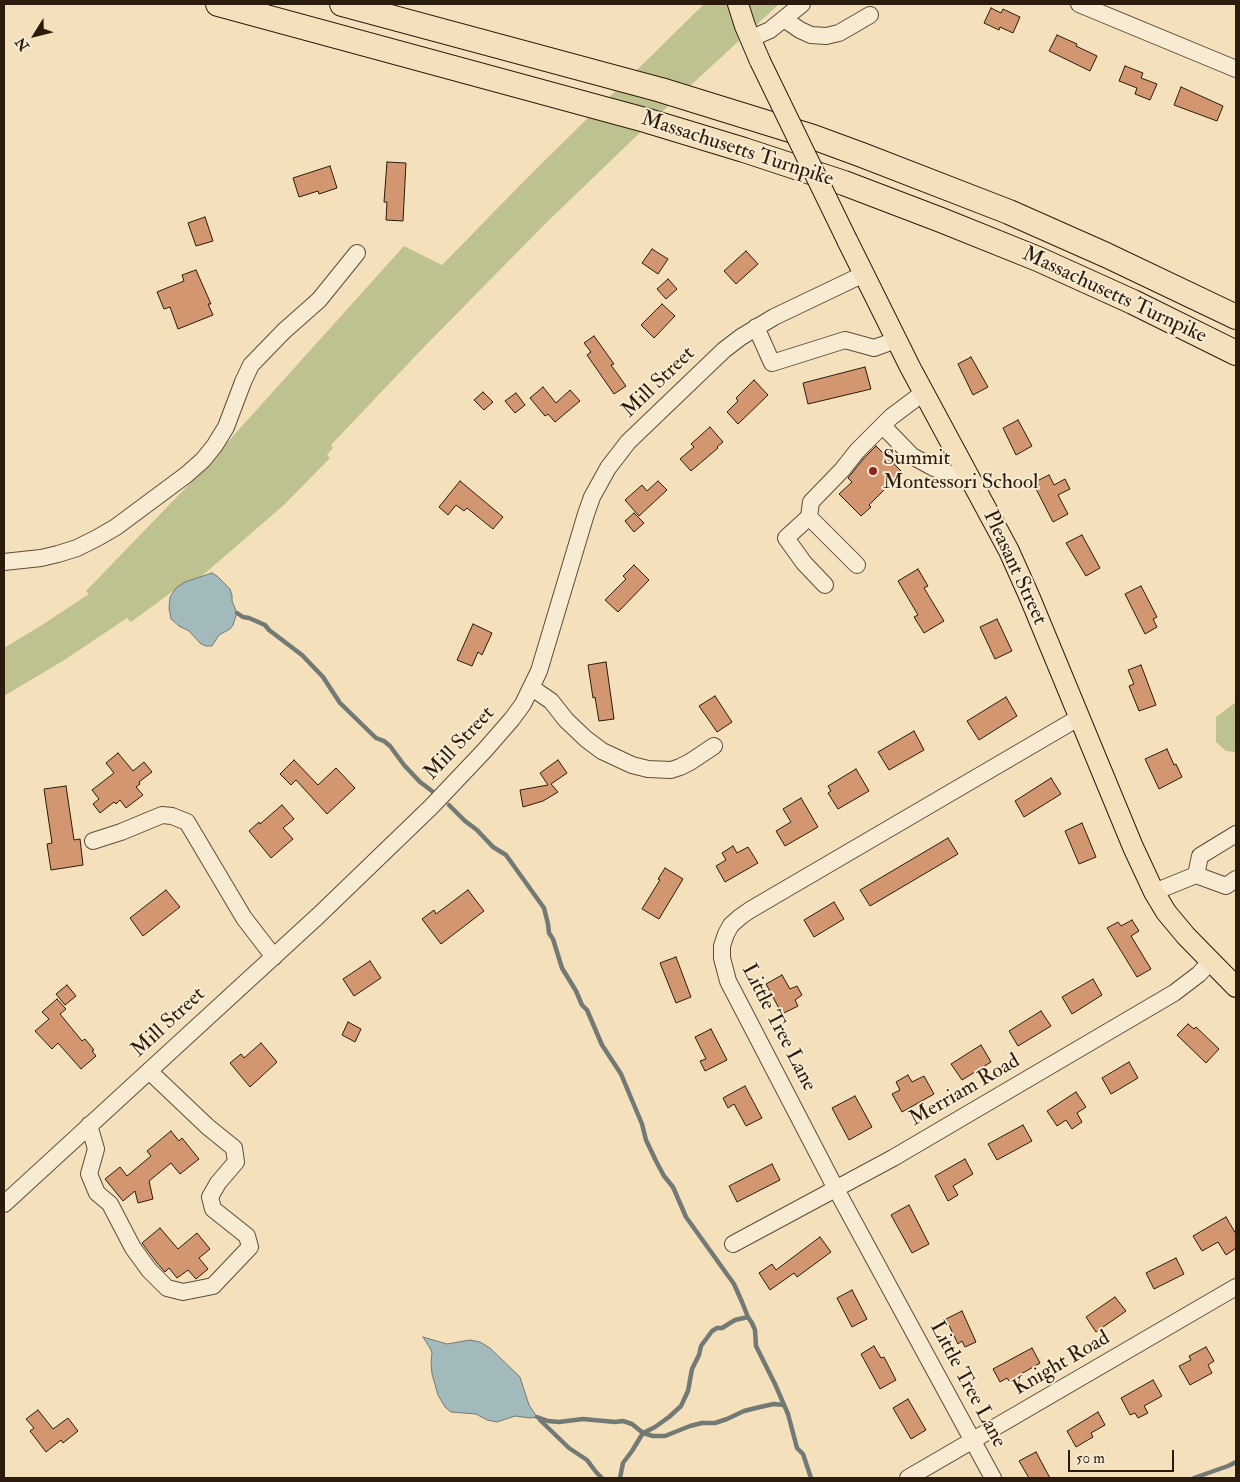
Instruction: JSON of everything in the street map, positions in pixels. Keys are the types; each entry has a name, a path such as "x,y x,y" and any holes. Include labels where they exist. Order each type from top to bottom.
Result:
{"highway":[{"name":"Massachusetts Turnpike","path":"218,4 646,120 844,183 1038,260 1133,302 1236,354"},
{"name":"Massachusetts Turnpike","path":"342,4 661,90 813,137 1009,212 1106,254 1236,318"}],"main road":[{"name":"Pleasant Street","path":"738,4 760,61 896,340 1016,566 1133,847 1154,892 1178,928 1236,987"}],"street":[{"path":"750,39 770,30 802,4"},
{"path":"1079,4 1104,9 1236,69"},
{"path":"784,19 800,30 812,35 826,36 839,33 870,15"},
{"path":"4,562 50,556 77,548 116,527 186,475 203,460 226,427 242,382 251,366 319,300 357,253"},
{"name":"Mill Street","path":"4,1204 319,916 441,796 500,733 523,704 532,688 539,672 592,497 608,468 628,442 724,350 756,327 864,274"},
{"path":"756,327 772,363 845,340 874,348 896,340"},
{"path":"825,585 804,563 786,538 809,517 811,502 842,470 857,451 891,417 923,393"},
{"path":"883,426 912,456 934,468 972,482"},
{"path":"809,517 857,565"},
{"path":"532,688 551,700 566,720 586,739 602,751 632,765 648,769 671,770 690,762 714,746"},
{"name":"Little Tree Lane","path":"993,1478 836,1189 728,981 722,958 722,946 731,925 740,916 1080,717"},
{"path":"93,841 114,835 162,815 172,816 186,822 244,918 274,957"},
{"path":"1196,875 1200,856 1236,834"},
{"path":"1154,892 1196,875 1226,886 1236,879"},
{"name":"Merriam Road","path":"733,1244 893,1158 1174,993 1210,962"},
{"path":"90,1126 96,1148 89,1174 94,1187 97,1193 110,1204 133,1248 149,1270 167,1288 183,1292 213,1286 250,1247 247,1236 213,1209 210,1197 218,1183 236,1162 234,1148 208,1127 149,1071"},
{"name":"Knight Road","path":"908,1478 1236,1287"}],"green space":[{"path":"704,4 779,4 652,121 546,223 331,445 333,448 327,455 330,458 285,504 188,588 184,583 131,622 127,618 66,659 4,696 4,648 89,594 86,591 198,475 404,246 442,265 532,173"},
{"path":"1236,702 1236,752 1226,751 1216,742 1216,717"}],"water":[{"path":"212,573 230,589 237,613 230,629 219,635 212,646 206,646 171,619 169,608 170,597 176,588 185,582"},
{"path":"423,1337 447,1344 470,1340 480,1342 490,1348 520,1377 529,1405 537,1417 515,1416 497,1422 487,1420 476,1414 451,1412 445,1407 438,1395 432,1374 432,1353"}],"building":[{"path":"991,8 1001,13 1003,9 1020,17 1013,33 1000,27 999,30 984,23"},
{"path":"1057,35 1097,56 1090,71 1049,51"},
{"path":"1125,66 1143,73 1141,78 1157,84 1150,100 1135,94 1137,88 1119,81"},
{"path":"1181,87 1223,106 1217,121 1174,105"},
{"path":"387,162 406,163 403,221 386,220 387,202 384,202"},
{"path":"330,166 337,188 319,194 318,191 299,197 293,178"},
{"path":"205,217 213,241 196,246 188,223"},
{"path":"652,249 668,259 658,274 642,263"},
{"path":"746,251 758,264 736,284 724,271"},
{"path":"196,270 211,304 208,304 213,315 178,329 170,307 164,309 157,292 184,281 182,275"},
{"path":"668,279 677,289 666,299 657,289"},
{"path":"662,304 675,316 654,338 641,325"},
{"path":"594,336 614,364 611,365 626,386 614,394 587,355 591,352 584,343"},
{"path":"971,357 988,387 973,395 958,364"},
{"path":"865,367 871,389 808,404 803,383"},
{"path":"754,380 768,395 738,424 727,412 738,401 736,398"},
{"path":"543,387 556,403 570,390 580,401 555,422 548,414 545,416 530,398"},
{"path":"483,392 493,402 484,410 474,400"},
{"path":"516,393 525,405 515,413 505,401"},
{"path":"1018,420 1032,446 1016,455 1003,428"},
{"path":"710,427 723,442 691,471 680,459 694,447 691,444"},
{"path":"876,446 885,455 888,452 896,461 894,464 902,472 869,505 871,507 861,516 839,494 852,482 848,478"},
{"path":"1049,475 1054,485 1065,479 1070,489 1058,495 1068,514 1053,522 1033,483"},
{"path":"460,481 503,517 493,529 467,508 464,511 456,505 448,515 439,507"},
{"path":"658,481 667,490 639,516 625,500 642,485 647,491"},
{"path":"634,513 644,523 634,532 625,521"},
{"path":"1082,535 1100,568 1086,576 1066,543"},
{"path":"634,565 649,580 618,612 605,600 626,579 623,576"},
{"path":"918,569 928,586 924,588 944,621 924,633 914,617 918,615 898,581"},
{"path":"1141,586 1157,617 1153,619 1157,627 1145,634 1125,594"},
{"path":"997,619 1012,651 995,659 980,627"},
{"path":"473,624 492,633 482,655 478,652 472,666 457,660"},
{"path":"606,662 614,719 599,721 588,665"},
{"path":"1141,665 1156,705 1139,711 1129,686 1134,684 1128,670"},
{"path":"715,696 732,722 717,732 699,706"},
{"path":"1006,697 1017,716 979,740 967,721"},
{"path":"914,731 924,750 889,770 878,752"},
{"path":"1167,749 1182,777 1159,789 1145,759"},
{"path":"118,753 133,771 144,762 152,772 139,782 140,784 136,787 143,795 126,808 120,800 116,804 114,802 100,813 93,804 99,799 92,790 114,773 106,763"},
{"path":"294,760 318,785 336,768 355,788 327,814 296,780 291,785 280,774"},
{"path":"558,760 567,773 551,784 558,792 543,801 523,807 520,790 548,785 540,773"},
{"path":"856,769 869,791 838,809 828,793 831,791 828,786"},
{"path":"1051,778 1061,794 1024,817 1015,801"},
{"path":"66,786 74,840 80,839 83,865 51,870 47,844 52,843 44,789"},
{"path":"801,798 818,827 785,846 776,831 791,822 783,809"},
{"path":"282,805 294,819 283,828 293,839 271,858 249,831"},
{"path":"1082,823 1096,857 1079,864 1065,831"},
{"path":"948,838 958,854 870,906 860,890"},
{"path":"733,846 737,853 748,847 758,863 725,882 716,866 726,860 722,853"},
{"path":"665,868 683,879 659,919 642,909 660,880 658,879"},
{"path":"166,890 180,907 143,936 130,918"},
{"path":"468,890 484,911 441,944 422,919 434,910 436,914"},
{"path":"834,902 844,919 814,937 804,920"},
{"path":"1132,920 1139,931 1131,936 1151,969 1137,977 1107,928 1118,922 1121,926"},
{"path":"676,957 691,997 676,1003 660,963"},
{"path":"370,961 381,978 354,996 343,979"},
{"path":"782,975 790,989 797,986 802,995 795,1000 798,1006 782,1014 766,984"},
{"path":"1093,979 1102,995 1072,1014 1062,997"},
{"path":"67,985 76,996 65,1005 56,994"},
{"path":"57,999 66,1009 60,1014 82,1041 85,1039 94,1050 92,1051 96,1056 81,1069 58,1043 52,1049 35,1031 49,1019 42,1012"},
{"path":"1041,1011 1051,1026 1018,1046 1009,1031"},
{"path":"348,1022 361,1029 355,1042 342,1035"},
{"path":"1188,1024 1194,1029 1196,1027 1219,1049 1206,1063 1177,1035"},
{"path":"711,1029 727,1060 705,1071 700,1061 706,1059 695,1037"},
{"path":"261,1043 277,1062 250,1087 230,1063 241,1054 244,1058"},
{"path":"981,1045 991,1062 962,1080 951,1064"},
{"path":"1129,1062 1138,1078 1111,1094 1102,1078"},
{"path":"908,1075 912,1082 924,1076 934,1094 902,1112 892,1094 900,1090 896,1082"},
{"path":"745,1086 762,1118 746,1126 734,1104 728,1108 723,1098"},
{"path":"1076,1092 1086,1107 1077,1113 1082,1122 1072,1129 1066,1120 1057,1126 1047,1111"},
{"path":"855,1096 872,1127 849,1140 832,1108"},
{"path":"1023,1125 1032,1141 997,1160 988,1144"},
{"path":"171,1131 179,1141 182,1138 199,1159 180,1174 171,1163 149,1181 153,1199 138,1203 135,1191 123,1201 105,1179 120,1167 127,1176 151,1156 147,1151"},
{"path":"965,1159 973,1174 953,1186 958,1195 948,1201 935,1176"},
{"path":"772,1164 780,1180 737,1202 729,1186"},
{"path":"909,1205 929,1244 912,1253 891,1215"},
{"path":"1226,1217 1236,1234 1236,1248 1226,1255 1218,1242 1202,1251 1193,1236"},
{"path":"160,1228 178,1249 197,1233 210,1249 199,1258 208,1269 196,1279 188,1270 177,1278 169,1268 165,1272 142,1243"},
{"path":"820,1237 831,1252 797,1277 794,1273 770,1290 759,1273 772,1264 776,1270"},
{"path":"1176,1258 1184,1274 1154,1289 1146,1273"},
{"path":"852,1290 867,1319 852,1327 837,1298"},
{"path":"1115,1297 1126,1311 1096,1332 1086,1317"},
{"path":"962,1311 976,1342 965,1347 962,1341 958,1344 946,1319"},
{"path":"874,1346 881,1358 884,1357 896,1380 880,1389 861,1354"},
{"path":"1206,1347 1214,1361 1208,1365 1212,1373 1190,1385 1179,1366 1191,1360 1189,1356"},
{"path":"1032,1348 1040,1363 1009,1381 1007,1378 1000,1382 993,1369"},
{"path":"1153,1380 1162,1396 1144,1406 1148,1413 1138,1418 1135,1413 1130,1415 1121,1398"},
{"path":"908,1399 926,1430 911,1439 893,1408"},
{"path":"38,1410 53,1429 68,1418 78,1431 63,1443 61,1440 46,1452 30,1431 34,1428 26,1419"},
{"path":"1098,1412 1105,1425 1091,1433 1093,1437 1076,1447 1067,1431"},
{"path":"1036,1452 1050,1478 1029,1478 1019,1461"}],"waterway":[{"path":"237,613 265,625 302,655 323,677 340,703 376,738 390,746 404,765 420,782 432,791"},
{"path":"449,805 493,847 506,855 544,908 549,933 553,939 562,968 582,1005 587,1010 602,1045 621,1074 656,1161 664,1176 673,1187 686,1217 734,1284 748,1317"},
{"path":"620,1478 623,1463 643,1433 655,1427 681,1406 688,1391 692,1369 701,1346 712,1331 722,1328 735,1320 748,1317 755,1330 756,1346 788,1414 797,1448 803,1454 811,1478"},
{"path":"537,1417 559,1422 583,1419 623,1421 632,1424 643,1433 653,1436 665,1436 690,1426 702,1423 715,1423 744,1411 774,1404 784,1405"},
{"path":"540,1420 569,1448 587,1460 602,1478"},
{"path":"1194,1478 1236,1462"}],"place":[{"name":"Summit Montessori School","path":"873,471"}]}
